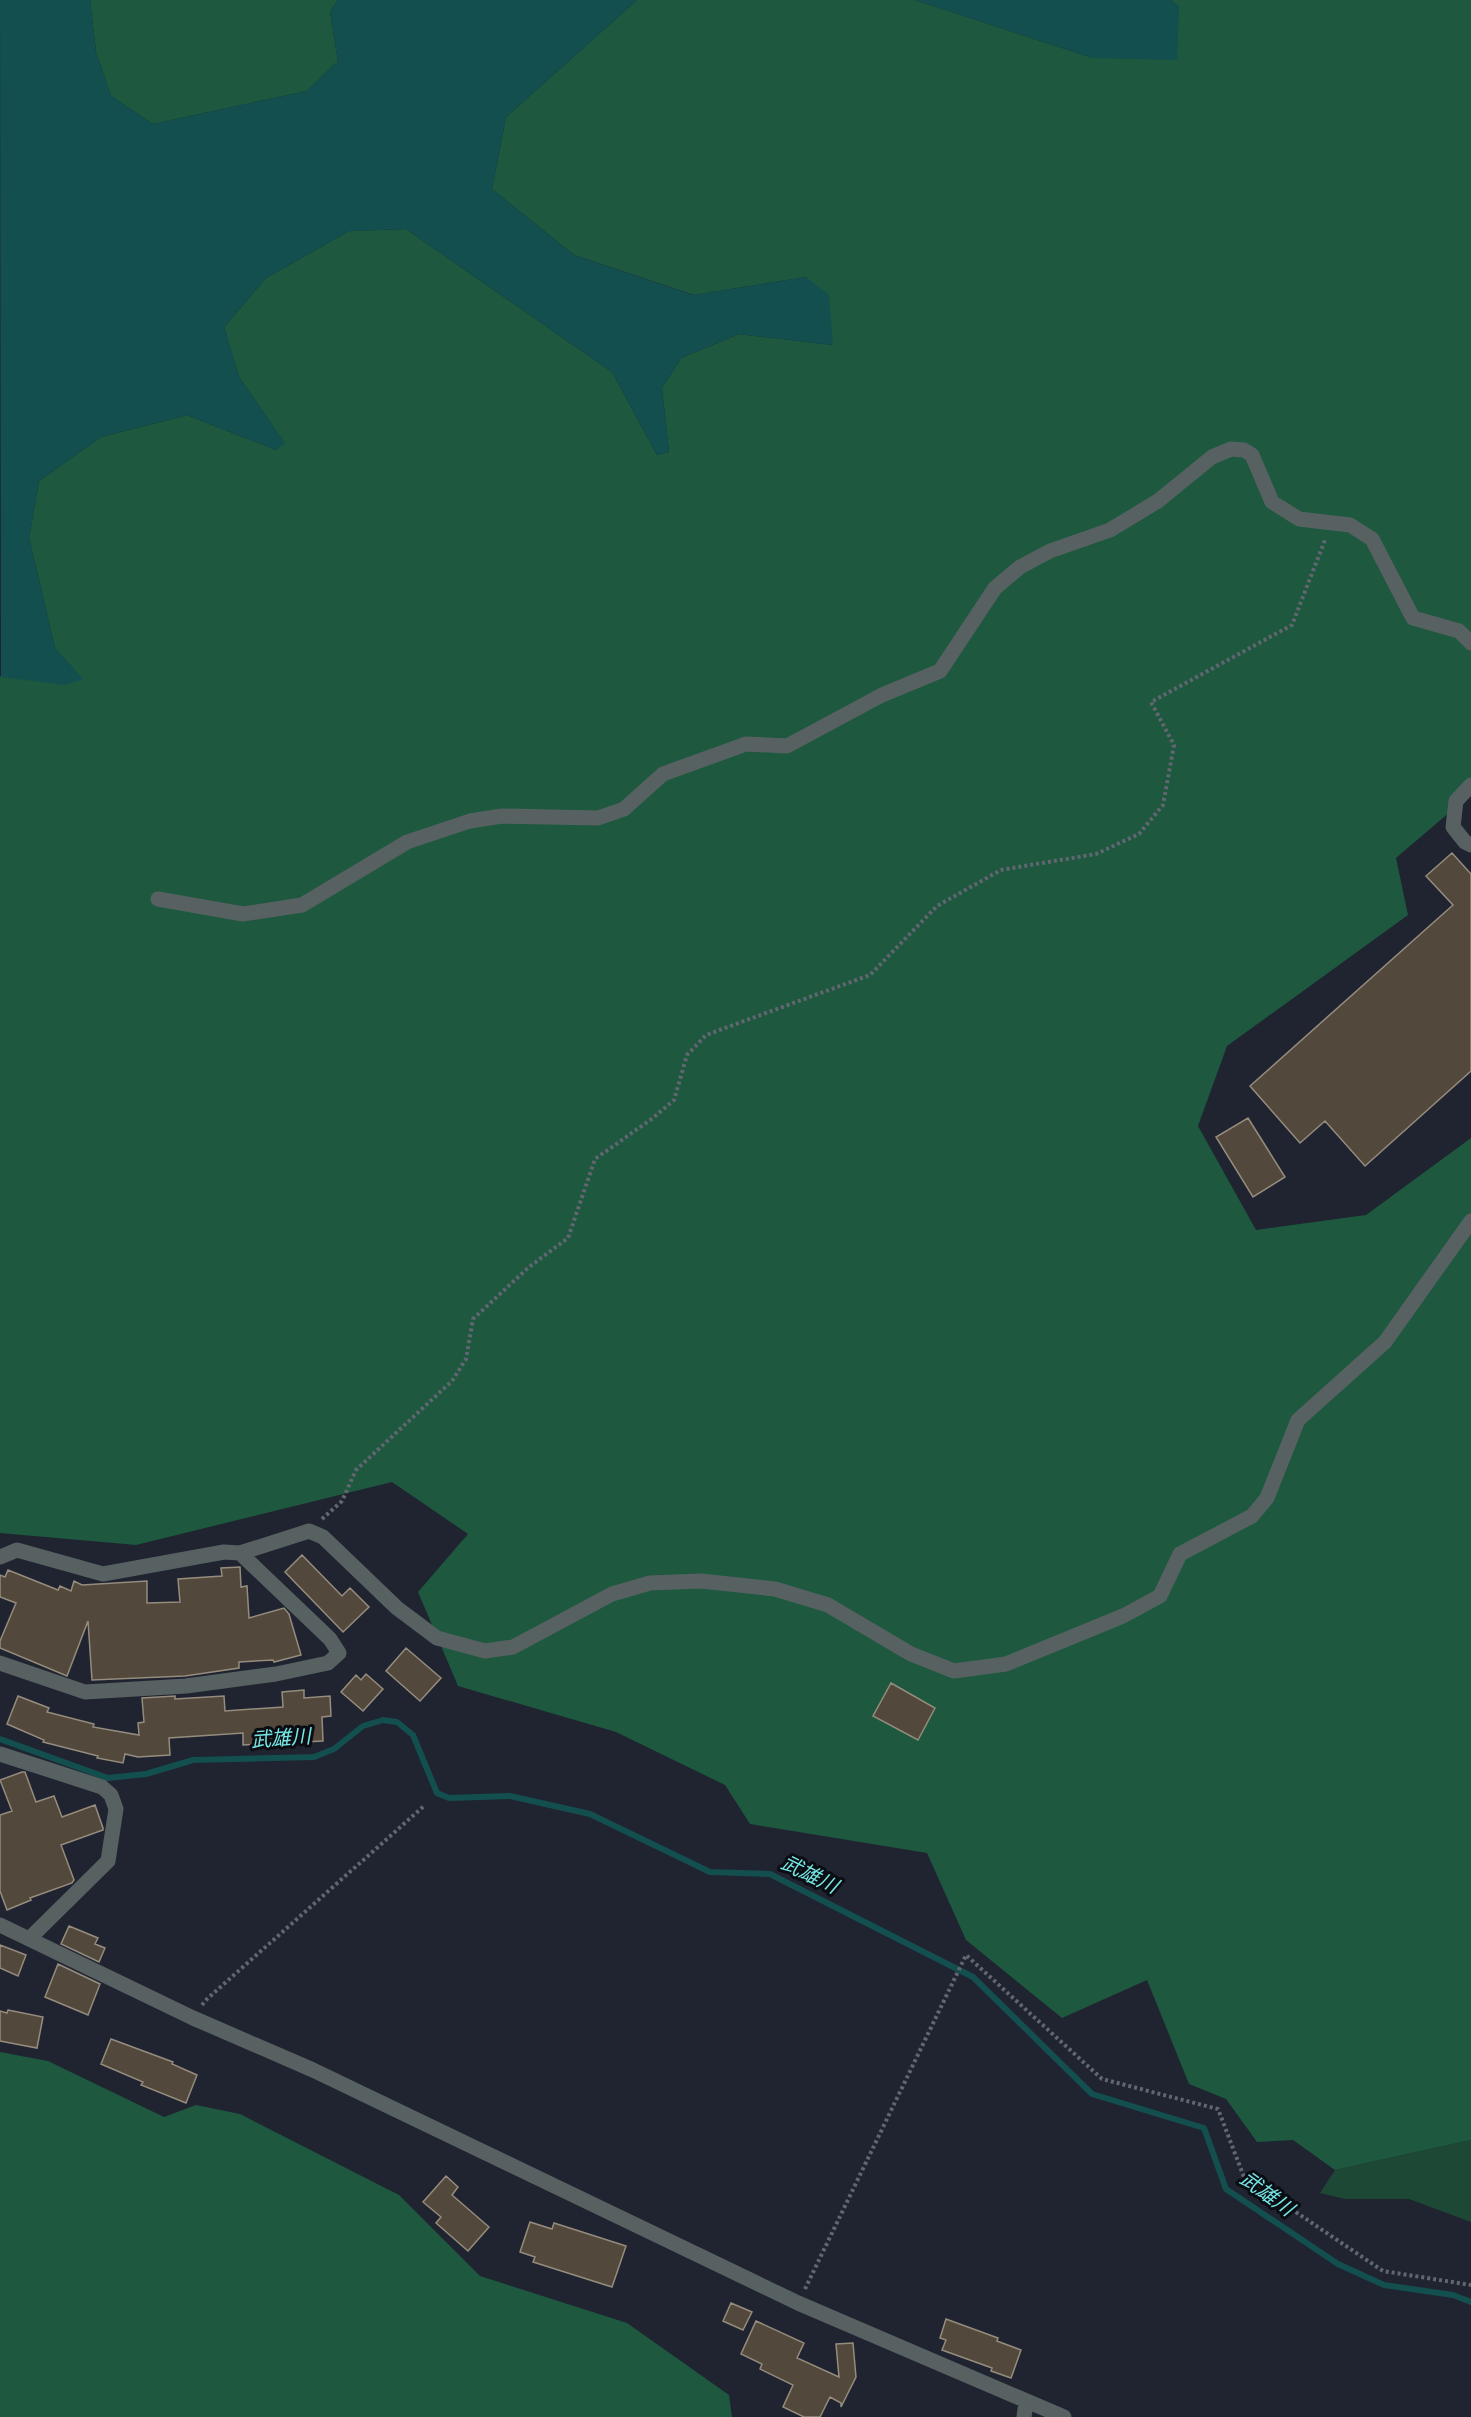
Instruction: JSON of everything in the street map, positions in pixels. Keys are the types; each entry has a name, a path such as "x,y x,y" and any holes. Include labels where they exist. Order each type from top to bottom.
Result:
{"street":[{"path":"158,899 243,914 302,905 407,842 470,821 502,816 598,818 624,809 663,774 746,744 787,746 882,695 940,671 995,588 1020,567 1050,551 1110,530 1158,501 1212,457 1230,449 1244,450 1252,455 1272,502 1299,519 1350,525 1372,539 1413,618 1459,631 1471,643"},
{"path":"1471,785 1456,801 1453,827 1465,842 1471,845"},
{"path":"0,1557 17,1550 103,1574 224,1552 240,1553 309,1531 323,1537 397,1608 437,1638 485,1651 513,1647 612,1594 650,1582 701,1581 775,1589 828,1605 911,1654 954,1671 1006,1664 1123,1616 1160,1596 1180,1554 1252,1516 1267,1498 1298,1420 1385,1342 1471,1221"},
{"path":"0,1663 85,1692 186,1686 276,1674 327,1663 339,1653 330,1639 240,1553"},
{"path":"0,1754 102,1787 111,1795 116,1809 108,1861 29,1939"},
{"path":"0,1925 193,2018 313,2070 1025,2410 1064,2417"}],"path":[{"path":"309,1531 342,1501 356,1470 453,1381 466,1359 473,1319 529,1267 568,1238 595,1159 653,1118 674,1100 687,1055 706,1035 870,975 937,906 1001,870 1096,854 1139,834 1163,805 1174,745 1150,702 1292,625 1327,534 1350,525"},
{"path":"193,2018 207,1999 424,1806"},
{"path":"798,2303 966,1955 1102,2079 1218,2109 1244,2177 1383,2271 1471,2285"}],"shaded area":[{"path":"0,0 90,0 96,52 111,96 153,124 307,91 338,61 330,12 338,0 637,0 506,117 492,189 574,255 693,295 806,277 829,295 833,345 739,334 681,358 662,388 669,452 657,455 612,372 406,229 349,231 266,278 224,327 239,377 285,443 276,450 187,415 101,437 39,481 29,538 55,648 83,679 65,685 1,677"},
{"path":"90,0 338,0 330,12 338,61 307,91 153,124 111,96 96,52"},
{"path":"637,0 915,0 1093,58 1179,7 1170,0 1471,0 1471,794 1396,858 1408,915 1227,1046 1198,1126 1256,1230 1366,1215 1471,1138 1471,2140 1335,2170 1293,2140 1257,2142 1226,2099 1189,2084 1147,1980 1062,2018 966,1940 927,1853 750,1824 725,1785 616,1732 458,1686 418,1592 468,1534 392,1482 136,1545 0,1533 0,676 82,679 55,648 29,538 39,481 101,437 187,415 276,450 284,442 239,377 224,327 266,278 349,231 406,229 612,372 657,455 669,452 662,388 681,358 739,334 833,345 806,277 694,295 574,255 492,189 506,117"},
{"path":"915,0 1170,0 1179,7 1177,60 1093,58"},
{"path":"0,2052 48,2061 164,2117 196,2105 240,2114 399,2195 480,2276 627,2323 729,2395 732,2417 0,2417"},
{"path":"1471,2140 1471,2222 1409,2199 1345,2199 1320,2193 1335,2170"}],"building":[{"path":"1452,853 1471,874 1471,1071 1365,1166 1325,1121 1300,1143 1250,1086 1453,905 1426,876"},
{"path":"1248,1118 1285,1177 1253,1197 1216,1137"},
{"path":"302,1555 342,1596 350,1588 369,1607 343,1632 285,1572"},
{"path":"240,1567 241,1587 247,1586 249,1618 284,1608 289,1614 301,1655 274,1662 273,1660 239,1662 239,1668 185,1676 92,1680 88,1621 67,1676 0,1648 0,1641 16,1603 0,1597 0,1575 5,1577 8,1570 58,1590 60,1586 71,1591 74,1581 82,1585 147,1581 147,1603 180,1602 178,1579 222,1576 221,1568"},
{"path":"406,1648 441,1678 420,1701 386,1671"},
{"path":"366,1674 383,1689 363,1711 341,1692 356,1675 361,1680"},
{"path":"891,1683 935,1708 918,1740 873,1716"},
{"path":"304,1690 304,1698 330,1696 331,1716 322,1717 323,1741 243,1745 243,1733 169,1738 170,1755 138,1757 125,1754 123,1763 43,1742 44,1740 7,1724 18,1696 49,1708 47,1712 94,1724 93,1727 139,1735 138,1723 144,1722 142,1698 175,1696 175,1699 224,1696 225,1711 283,1707 282,1692"},
{"path":"25,1772 36,1802 54,1796 62,1817 95,1805 103,1830 61,1845 74,1880 72,1883 30,1898 31,1900 7,1910 0,1891 0,1815 12,1811 0,1780"},
{"path":"69,1926 98,1938 95,1944 105,1948 99,1962 61,1944"},
{"path":"0,1945 26,1955 18,1976 0,1968"},
{"path":"58,1964 100,1984 88,2015 45,1997"},
{"path":"8,2010 43,2017 37,2048 0,2041 0,2011 7,2013"},
{"path":"111,2039 173,2062 172,2064 197,2075 186,2103 141,2085 143,2082 101,2064"},
{"path":"446,2176 458,2187 452,2195 489,2227 468,2251 436,2223 441,2217 423,2202"},
{"path":"530,2222 552,2229 554,2223 626,2246 612,2287 533,2262 535,2257 520,2252"},
{"path":"731,2303 752,2312 743,2330 723,2321"},
{"path":"946,2319 998,2338 997,2341 1021,2350 1011,2378 991,2371 992,2368 942,2350 946,2340 940,2338"},
{"path":"756,2321 804,2343 797,2358 839,2377 836,2344 853,2343 856,2377 841,2407 841,2403 830,2397 820,2417 804,2417 783,2407 793,2385 760,2369 762,2364 741,2354"}],"waterway":[{"name":"武雄川","path":"0,1739 108,1778 146,1774 193,1760 314,1757 334,1749 363,1726 383,1720 397,1722 413,1735 437,1793 449,1798 510,1796 590,1814 710,1872 770,1874 973,1977 1092,2094 1204,2128 1226,2189 1338,2264 1384,2285 1453,2295 1471,2302"}]}
